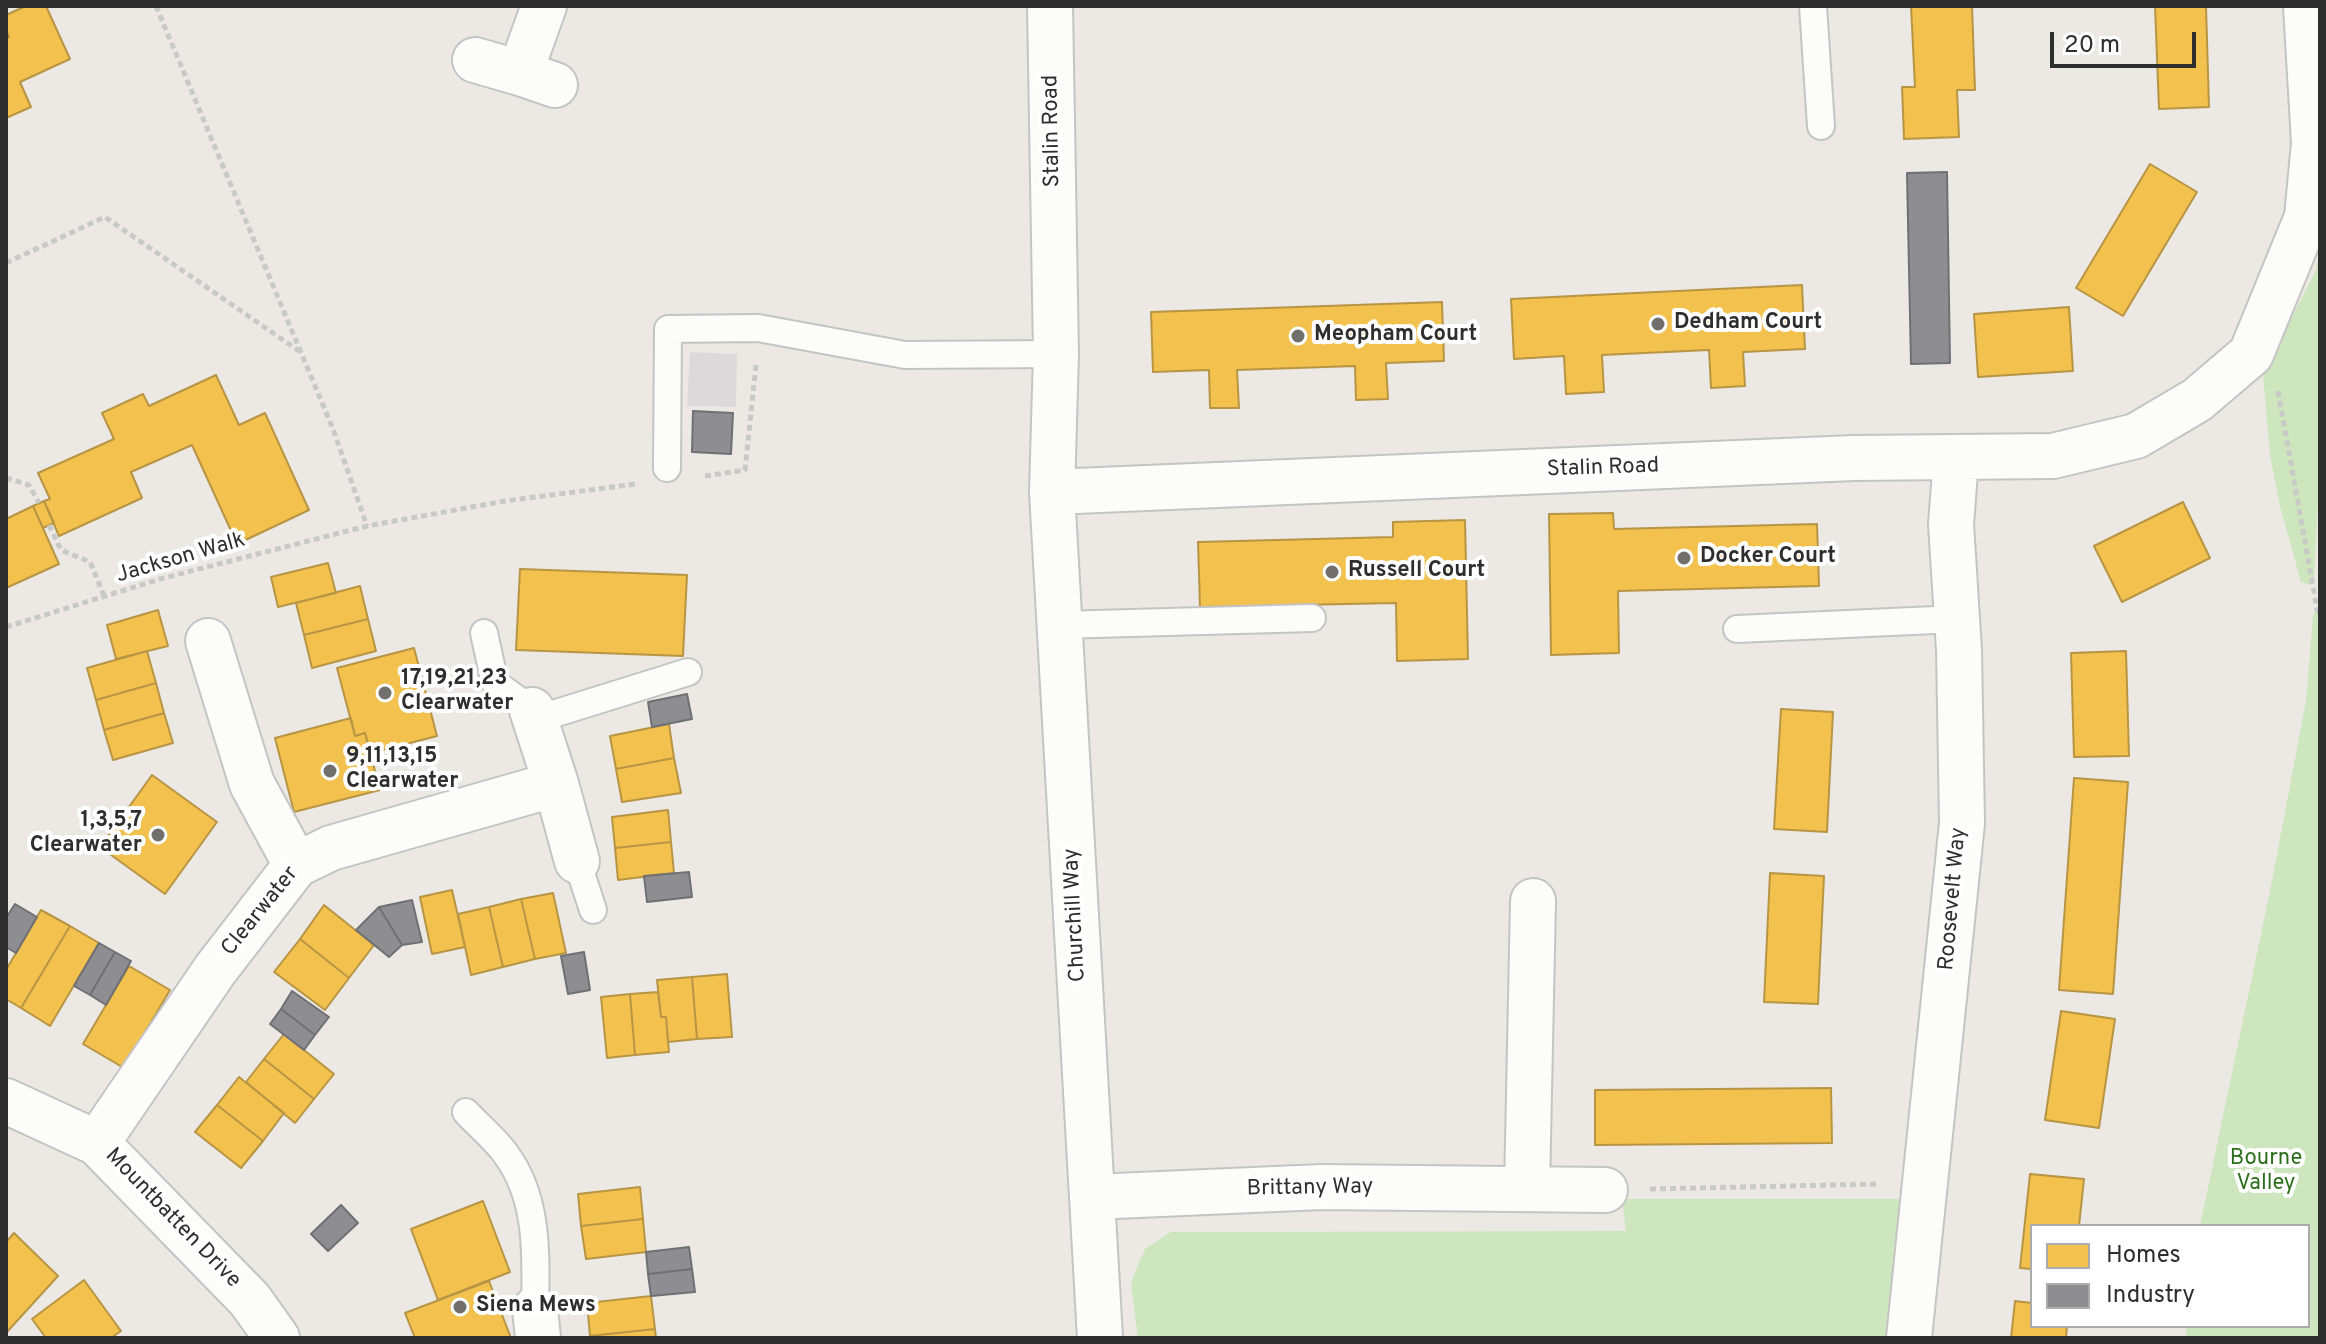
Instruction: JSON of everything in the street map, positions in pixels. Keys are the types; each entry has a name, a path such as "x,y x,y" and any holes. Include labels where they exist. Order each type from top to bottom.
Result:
{"street":[{"path":"475,60 537,79 544,6"},
{"name":"Stalin Road","path":"1050,6 1056,354 1052,492 1854,458 2053,456 2136,436 2197,400 2251,354 2307,217 2314,143 2306,6"},
{"name":"Roosevelt Way","path":"1909,1338 1962,823 1957,619 1951,524 1956,459"},
{"name":"Churchill Way","path":"1052,492 1100,1338"},
{"path":"208,641 252,784 296,865"},
{"path":"533,715 577,861"},
{"name":"Clearwater","path":"97,1143 215,970 296,865 331,848 556,784"},
{"path":"1527,1189 1533,901"},
{"name":"Mountbatten Drive","path":"6,1101 97,1143 250,1300 277,1338"},
{"name":"Brittany Way","path":"1092,1197 1322,1187 1605,1190"}],"lane":[{"path":"1813,6 1821,126"},
{"path":"667,468 668,329 758,328 905,355 1056,354"},
{"path":"1059,625 1312,618"},
{"path":"1737,629 1957,619"},
{"path":"484,633 495,683 533,715 688,672"},
{"path":"577,861 593,910"},
{"path":"466,1112 505,1153 523,1183 531,1210 536,1248 537,1324"}],"path":[{"path":"156,6 333,429 367,526"},
{"path":"6,263 105,217 299,351"},
{"path":"693,478 745,470 758,328"},
{"path":"2276,383 2320,613"},
{"path":"6,478 29,485 39,503"},
{"name":"Jackson Walk","path":"6,627 160,579 367,526 505,501 637,484"},
{"path":"49,525 61,550 90,562 105,598"},
{"path":"1605,1190 1925,1183"}],"shaded area":[{"path":"690,352 737,354 736,407 687,406"}],"green space":[{"path":"2320,243 2320,465 2314,579 2310,585 2301,582 2280,506 2270,455 2263,374 2316,270"},
{"name":"Bourne Valley","path":"2320,602 2320,1338 2187,1338 2186,1328 2310,1328 2310,1224 2200,1224 2306,701 2313,616"},
{"path":"1622,1199 1905,1199 1890,1338 1138,1338 1131,1282 1145,1249 1171,1232 1626,1231"}],"building: Homes":[{"path":"26,6 46,6 70,59 20,82 31,107 6,118 6,39 9,37 6,15"},
{"path":"1911,6 1972,6 1975,90 1957,90 1959,137 1904,139 1902,87 1915,87"},
{"path":"2155,6 2206,6 2209,107 2159,109"},
{"path":"2150,164 2197,192 2123,316 2076,288"},
{"name":"Dedham Court","path":"1802,285 1805,349 1743,352 1745,386 1711,388 1709,350 1602,355 1604,392 1566,394 1564,356 1514,359 1511,299"},
{"name":"Meopham Court","path":"1442,302 1444,361 1386,363 1388,399 1356,400 1355,366 1237,370 1239,408 1210,408 1209,370 1153,372 1151,312"},
{"path":"2069,307 2073,371 1978,377 1974,314"},
{"path":"216,375 239,425 265,413 309,510 237,544 192,445 131,472 142,498 59,536 44,501 50,499 38,473 114,439 102,413 143,394 149,406"},
{"path":"44,501 54,523 43,528 33,506"},
{"path":"2183,502 2210,558 2122,602 2094,546"},
{"path":"33,506 59,564 6,588 6,519"},
{"name":"Docker Court","path":"1613,513 1614,529 1817,524 1819,586 1618,591 1619,653 1551,655 1549,514"},
{"name":"Russell Court","path":"1465,520 1468,659 1397,661 1396,603 1200,607 1198,542 1393,537 1393,522"},
{"path":"328,563 336,593 278,607 271,577"},
{"path":"520,569 687,575 683,656 516,650"},
{"path":"360,586 368,619 304,635 296,603"},
{"path":"158,610 168,646 116,659 107,625"},
{"path":"368,619 376,651 312,668 304,635"},
{"name":"17,19,21,23 Clearwater","path":"414,648 437,736 371,753 365,733 355,736 337,668"},
{"path":"147,651 156,683 96,700 87,668"},
{"path":"2126,651 2129,756 2074,757 2071,653"},
{"path":"156,683 164,713 104,730 96,700"},
{"path":"1781,709 1833,712 1827,832 1774,829"},
{"path":"164,713 173,743 113,760 104,730"},
{"name":"9,11,13,15 Clearwater","path":"351,718 355,736 365,733 380,790 294,812 275,738"},
{"path":"669,724 674,758 616,769 610,736"},
{"path":"674,758 681,793 622,802 616,769"},
{"name":"1,3,5,7 Clearwater","path":"152,775 217,822 165,894 100,847"},
{"path":"2074,778 2128,782 2113,994 2059,990"},
{"path":"668,810 671,842 615,848 612,817"},
{"path":"671,842 674,873 618,880 615,848"},
{"path":"1770,873 1824,876 1818,1004 1764,1002"},
{"path":"452,890 465,947 432,954 420,897"},
{"path":"553,893 566,953 535,959 521,899"},
{"path":"521,899 535,959 503,967 489,907"},
{"path":"324,905 374,945 349,978 300,939"},
{"path":"489,907 503,967 471,975 458,914"},
{"path":"41,910 70,926 21,1008 6,999 6,970"},
{"path":"70,926 99,943 50,1026 21,1008"},
{"path":"300,939 349,978 325,1010 274,972"},
{"path":"129,966 170,990 124,1068 83,1044"},
{"path":"727,974 732,1037 697,1039 692,977"},
{"path":"692,977 697,1039 668,1042 666,1017 661,1017 657,980"},
{"path":"658,992 661,1017 666,1017 669,1052 635,1055 630,994"},
{"path":"630,994 635,1055 607,1058 601,997"},
{"path":"2061,1011 2115,1019 2099,1128 2045,1120"},
{"path":"284,1034 334,1074 314,1099 264,1059"},
{"path":"264,1059 314,1099 295,1123 246,1082"},
{"path":"239,1077 284,1113 263,1141 217,1105"},
{"path":"1831,1088 1832,1143 1595,1145 1595,1090"},
{"path":"217,1105 263,1141 241,1168 195,1132"},
{"path":"2030,1174 2084,1179 2079,1224 2030,1224 2030,1269 2020,1268"},
{"path":"640,1187 643,1219 581,1226 578,1194"},
{"path":"483,1201 510,1272 438,1300 411,1229"},
{"path":"643,1219 646,1252 586,1259 581,1226"},
{"path":"14,1233 58,1276 6,1333 6,1242"},
{"path":"84,1280 121,1331 111,1338 46,1338 32,1319"},
{"name":"Siena Mews","path":"489,1281 511,1338 415,1338 405,1313"},
{"path":"651,1296 655,1329 590,1336 587,1303"},
{"path":"2015,1301 2030,1303 2030,1328 2067,1328 2066,1338 2011,1338"},
{"path":"655,1329 656,1338 590,1338 590,1336"}],"building: Industry":[{"path":"1947,172 1950,363 1911,364 1907,173"},
{"path":"693,411 733,413 731,454 692,452"},
{"path":"687,694 692,719 652,727 648,702"},
{"path":"689,872 692,897 647,902 644,876"},
{"path":"412,900 422,942 402,945 379,907"},
{"path":"15,904 37,917 16,953 6,947 6,918"},
{"path":"379,907 402,945 389,957 356,930"},
{"path":"99,943 115,952 90,995 74,986"},
{"path":"115,952 131,961 106,1005 90,995"},
{"path":"584,952 590,990 568,994 561,956"},
{"path":"292,991 329,1017 315,1035 281,1009"},
{"path":"281,1009 315,1035 304,1050 270,1024"},
{"path":"341,1205 358,1223 328,1251 311,1234"},
{"path":"689,1247 692,1269 648,1274 646,1252"},
{"path":"692,1269 695,1292 651,1296 648,1274"}],"place":[{"name":"Dedham Court","path":"1658,324"},
{"name":"Meopham Court","path":"1298,336"},
{"name":"Docker Court","path":"1684,558"},
{"name":"Russell Court","path":"1332,572"},
{"name":"17,19,21,23 Clearwater","path":"385,693"},
{"name":"9,11,13,15 Clearwater","path":"330,771"},
{"name":"1,3,5,7 Clearwater","path":"158,835"},
{"name":"Siena Mews","path":"460,1307"}]}
